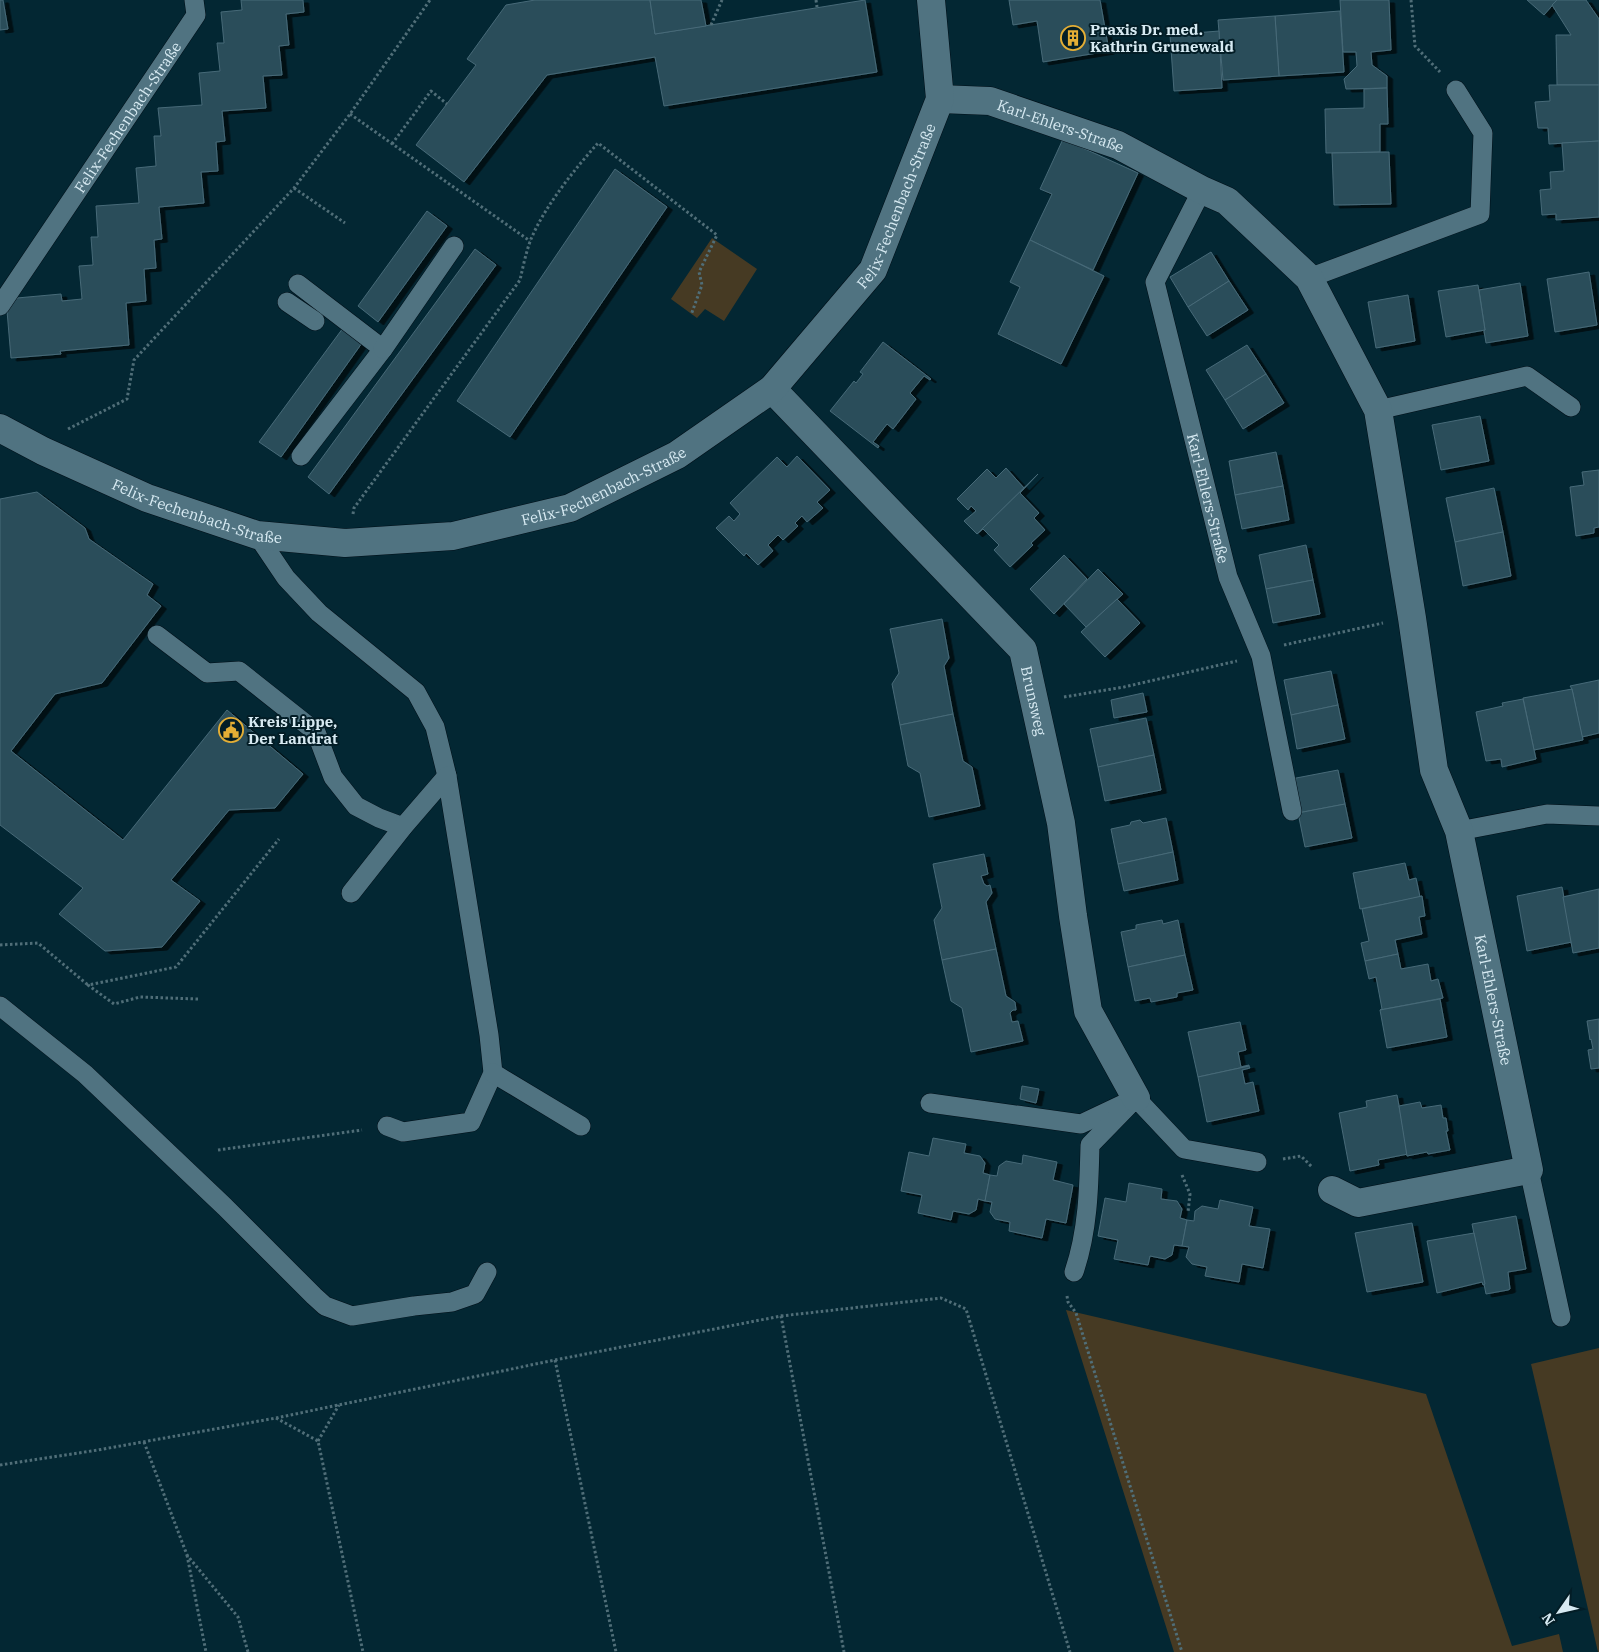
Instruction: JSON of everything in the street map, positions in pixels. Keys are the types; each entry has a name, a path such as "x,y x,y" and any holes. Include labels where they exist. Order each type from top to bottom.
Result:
{"street":[{"name":"Felix-Fechenbach-Straße","path":"0,428 43,451 147,498 258,535 346,543 453,536 570,508 677,455 772,389 873,270 940,98 931,0"},
{"name":"Karl-Ehlers-Straße","path":"940,98 990,101 1118,145 1227,202 1310,278 1378,410 1412,618 1434,770 1459,831 1530,1170"},
{"name":"Brunsweg","path":"772,389 1023,650 1061,823 1088,1011 1136,1098"},
{"path":"1324,1181 1358,1204 1530,1170"}],"lane":[{"name":"Felix-Fechenbach-Straße","path":"0,306 196,16 194,0"},
{"path":"1310,278 1480,214 1483,133 1456,90"},
{"name":"Karl-Ehlers-Straße","path":"1202,190 1156,282 1228,577 1261,656 1292,811"},
{"path":"301,456 383,349 454,246"},
{"path":"298,284 383,349"},
{"path":"288,302 315,320"},
{"path":"1378,410 1527,376 1571,408"},
{"path":"258,535 286,578 318,613 416,692 435,726 448,776 489,1035 493,1073 471,1122 403,1132 387,1126"},
{"path":"157,635 207,673 239,671 316,732 333,777 356,806 379,818 403,827"},
{"path":"351,893 403,827 448,776"},
{"path":"1459,831 1547,814 1599,816"},
{"path":"0,1006 85,1074 326,1306 352,1316 452,1302 475,1294 487,1272"},
{"path":"493,1073 581,1126"},
{"path":"930,1103 1081,1124 1136,1098"},
{"path":"1136,1098 1184,1148 1257,1162"},
{"path":"1074,1272 1082,1249 1089,1184 1090,1145 1136,1098"},
{"name":"Karl-Ehlers-Straße","path":"1530,1170 1561,1317"}],"path":[{"path":"43,451 69,428 127,399 134,360 294,188 350,114 430,0"},
{"path":"711,25 722,0"},
{"path":"816,0 817,8"},
{"path":"1411,0 1416,46 1456,90"},
{"path":"392,144 431,91 447,104"},
{"path":"350,114 530,242"},
{"path":"346,543 354,508 520,280 530,242 538,223 579,164 598,142 717,235 699,272 702,284 691,315"},
{"path":"294,188 344,224"},
{"path":"1287,645 1378,624"},
{"path":"1082,695 1261,656"},
{"path":"88,985 176,967 279,839"},
{"path":"0,945 38,943 114,1004 140,997 198,999"},
{"path":"218,1150 387,1126"},
{"path":"1257,1162 1271,1162 1301,1156 1324,1181"},
{"path":"1074,1272 1066,1290 1068,1302 1076,1313 1182,1652"},
{"path":"0,1465 144,1442 276,1418 555,1360 781,1316 941,1298 966,1309 1070,1652"},
{"path":"781,1316 844,1652"},
{"path":"555,1360 616,1652"},
{"path":"340,1405 318,1441 363,1652"},
{"path":"276,1418 318,1441"},
{"path":"144,1442 187,1555 206,1652"},
{"path":"187,1555 238,1617 248,1652"}],"shaded area":[{"path":"712,238 757,269 724,321 705,309 697,318 671,299"},
{"path":"1066,1310 1426,1394 1512,1646 1559,1634 1563,1652 1174,1652"},
{"path":"1599,1348 1599,1652 1598,1652 1531,1364"}],"building":[{"path":"0,0 3,0 8,29 0,30"},
{"path":"241,0 303,0 304,12 286,14 289,45 279,46 282,75 263,76 266,108 222,111 225,141 216,142 218,171 201,172 204,203 159,207 162,239 154,240 156,268 144,269 146,301 126,303 129,345 60,351 61,354 11,358 6,299 61,294 62,301 82,299 79,266 93,265 91,237 98,237 96,206 139,203 136,168 156,166 154,136 161,136 158,108 202,105 199,73 220,71 217,43 224,43 221,12 242,10"},
{"path":"535,0 650,0 655,34 865,0 877,72 664,106 655,57 547,75 464,182 416,145 476,65 467,59 506,5"},
{"path":"650,0 701,0 706,26 655,34"},
{"name":"Praxis Dr. med. Kathrin Grunewald","path":"1009,0 1100,0 1109,51 1043,62 1037,21 1013,25"},
{"path":"1340,0 1389,0 1391,50 1371,52 1372,65 1387,76 1387,88 1346,89 1344,79 1357,66 1356,52 1343,52"},
{"path":"1527,0 1557,0 1544,15"},
{"path":"1557,0 1586,0 1599,19 1599,85 1557,85 1556,35 1571,35 1552,5"},
{"path":"1340,11 1344,72 1279,76 1275,16"},
{"path":"1275,16 1279,76 1223,80 1218,20"},
{"path":"1219,31 1222,88 1174,91 1170,35"},
{"path":"1549,85 1599,85 1599,141 1549,144 1548,128 1538,128 1535,102 1550,101"},
{"path":"1387,88 1388,124 1380,124 1380,152 1326,153 1325,109 1364,108 1364,89"},
{"path":"1063,139 1138,173 1093,270 1030,240 1052,194 1040,189"},
{"path":"1599,141 1599,217 1556,220 1556,214 1542,215 1540,190 1551,189 1550,172 1564,171 1562,143"},
{"path":"1389,152 1391,204 1334,205 1332,153"},
{"path":"615,169 667,207 510,437 457,401"},
{"path":"427,211 447,226 378,322 358,306"},
{"path":"1030,240 1104,276 1061,364 998,334 1020,287 1010,282"},
{"path":"475,249 496,265 329,494 308,477"},
{"path":"1211,252 1229,281 1188,307 1170,277"},
{"path":"1589,272 1597,325 1555,332 1547,279"},
{"path":"1229,281 1248,310 1207,336 1188,307"},
{"path":"1520,283 1528,336 1486,343 1479,290"},
{"path":"1478,285 1485,330 1446,337 1438,291"},
{"path":"1408,295 1415,341 1376,348 1368,302"},
{"path":"343,328 362,343 281,457 259,442"},
{"path":"883,342 931,379 924,376 910,393 916,399 893,429 887,424 873,442 879,446 878,448 830,411 854,381 856,383 863,374 860,372"},
{"path":"1247,345 1266,374 1225,400 1206,370"},
{"path":"1266,374 1284,403 1243,429 1225,400"},
{"path":"1480,416 1489,461 1441,470 1432,425"},
{"path":"1276,452 1283,486 1235,495 1229,461"},
{"path":"797,456 830,490 817,502 823,508 807,522 802,516 795,523 798,526 783,540 778,535 768,545 773,551 758,565 746,553 744,556 716,528 729,516 734,521 740,514 730,503 777,457 787,467"},
{"path":"1006,468 1024,488 977,534 964,521 976,511 971,506 968,510 957,499 987,469 996,478"},
{"path":"1599,470 1599,527 1594,528 1594,533 1576,536 1570,487 1584,485 1582,472"},
{"path":"1038,474 1020,493 1039,513 1034,518 1045,530 1031,543 1033,545 1010,567 994,550 999,545 983,529 977,534"},
{"path":"1283,486 1289,520 1242,529 1235,495"},
{"path":"1494,488 1503,532 1455,542 1446,498"},
{"name":"Kreis Lippe, Der Landrat","path":"37,492 85,528 89,539 153,584 147,595 161,606 102,683 55,694 11,751 123,840 227,710 303,774 275,808 229,810 171,880 200,901 162,947 105,951 59,914 83,888 0,825 0,499"},
{"path":"1503,532 1511,576 1463,586 1455,542"},
{"path":"1306,545 1313,580 1266,589 1259,555"},
{"path":"1064,555 1087,579 1054,614 1030,589"},
{"path":"1098,569 1123,594 1086,627 1064,604"},
{"path":"1313,580 1320,614 1273,623 1266,589"},
{"path":"1117,599 1140,623 1105,657 1081,632"},
{"path":"942,619 949,658 944,666 953,714 900,725 892,684 899,673 890,629"},
{"path":"1331,671 1338,705 1291,715 1284,680"},
{"path":"1599,680 1599,733 1582,737 1570,686"},
{"path":"1572,689 1583,740 1534,750 1523,698"},
{"path":"1143,693 1147,712 1114,718 1111,700"},
{"path":"1523,699 1536,759 1502,767 1501,759 1486,761 1476,712 1503,706 1502,703"},
{"path":"1338,705 1345,739 1297,749 1291,715"},
{"path":"953,714 963,761 972,767 980,806 929,817 920,773 908,766 900,725"},
{"path":"1146,718 1154,755 1098,767 1090,729"},
{"path":"1154,755 1161,790 1105,801 1098,767"},
{"path":"1338,770 1345,804 1298,813 1291,779"},
{"path":"1345,804 1352,838 1305,847 1298,813"},
{"path":"1166,818 1173,852 1118,864 1111,829 1130,825 1131,822 1140,820 1143,823"},
{"path":"1173,852 1178,880 1124,891 1118,864"},
{"path":"984,854 988,874 981,876 984,884 990,885 992,893 986,902 996,949 942,960 934,920 942,908 933,864"},
{"path":"1405,863 1409,880 1416,878 1420,897 1360,909 1353,873"},
{"path":"1562,887 1572,942 1527,951 1517,896"},
{"path":"1599,889 1599,948 1573,953 1563,897"},
{"path":"1422,896 1425,916 1419,917 1422,934 1395,940 1398,954 1365,961 1361,943 1369,941 1362,909"},
{"path":"1162,920 1163,924 1178,920 1185,955 1128,967 1121,932 1136,929 1136,925"},
{"path":"996,949 1006,996 1015,1002 1016,1010 1010,1013 1012,1022 1018,1021 1023,1041 971,1052 962,1008 951,1001 942,960"},
{"path":"1398,954 1401,969 1428,964 1431,981 1438,979 1443,998 1380,1010 1382,1009 1376,977 1369,979 1365,961"},
{"path":"1185,955 1193,990 1177,993 1177,997 1151,1002 1150,998 1135,1001 1128,967"},
{"path":"1440,999 1447,1037 1387,1048 1380,1010"},
{"path":"1599,1019 1599,1068 1591,1069 1588,1050 1593,1049 1587,1021"},
{"path":"1240,1022 1246,1050 1238,1052 1241,1067 1249,1066 1198,1077 1188,1032"},
{"path":"1249,1066 1250,1068 1242,1070 1245,1084 1253,1082 1259,1111 1207,1122 1198,1077"},
{"path":"1022,1086 1039,1089 1036,1103 1020,1099"},
{"path":"1397,1095 1408,1154 1378,1160 1379,1165 1350,1171 1339,1113 1367,1107 1366,1101"},
{"path":"1420,1102 1422,1108 1441,1105 1443,1118 1446,1118 1448,1131 1446,1131 1450,1150 1407,1156 1399,1106"},
{"path":"933,1138 966,1144 964,1153 980,1156 985,1163 983,1173 990,1175 985,1201 978,1199 976,1210 969,1214 953,1211 951,1220 918,1213 922,1195 901,1191 909,1152 929,1156"},
{"path":"1023,1155 1057,1162 1053,1180 1073,1185 1066,1223 1046,1219 1042,1238 1009,1231 1010,1222 995,1219 990,1212 992,1202 985,1201 990,1175 997,1176 999,1166 1006,1161 1022,1164"},
{"path":"1129,1183 1162,1189 1161,1199 1177,1201 1182,1209 1180,1218 1187,1220 1182,1246 1174,1245 1172,1255 1165,1259 1150,1256 1148,1265 1114,1259 1118,1240 1098,1236 1105,1198 1126,1202"},
{"path":"1220,1200 1253,1207 1249,1226 1270,1229 1263,1268 1242,1264 1239,1282 1205,1276 1207,1267 1192,1264 1186,1257 1189,1247 1182,1246 1187,1220 1194,1221 1195,1211 1202,1206 1218,1209"},
{"path":"1516,1216 1526,1269 1508,1272 1510,1289 1486,1294 1472,1224"},
{"path":"1412,1223 1423,1282 1367,1292 1355,1233"},
{"path":"1474,1233 1485,1284 1483,1285 1482,1282 1437,1293 1427,1241"}],"place":[{"name":"Praxis Dr. med. Kathrin Grunewald","path":"1073,38"},
{"name":"Kreis Lippe, Der Landrat","path":"231,730"}]}
